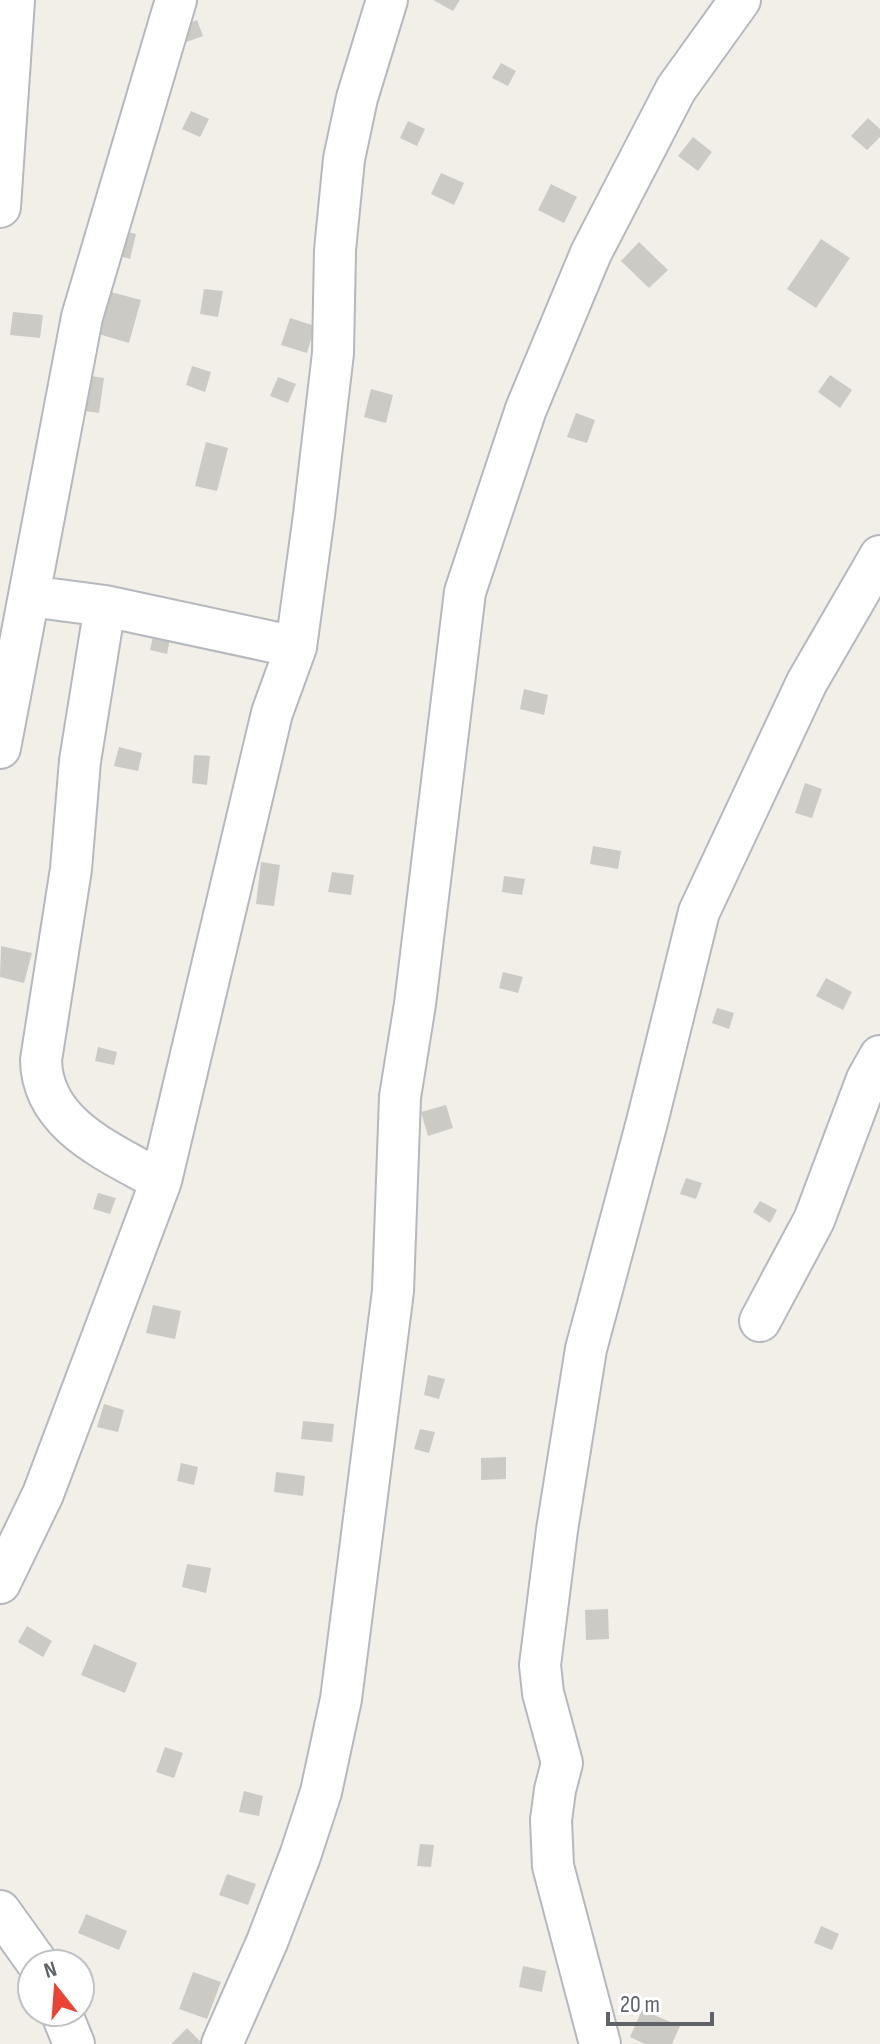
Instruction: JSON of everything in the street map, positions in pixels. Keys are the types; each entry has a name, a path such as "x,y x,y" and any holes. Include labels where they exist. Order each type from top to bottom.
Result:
{"street":[{"path":"0,207 14,0"},
{"path":"0,748 82,317 176,0"},
{"path":"0,1583 43,1494 161,1181 272,713 296,647 333,353 335,250 344,159 357,98 387,0"},
{"path":"222,2044 267,1942 304,1843 321,1792 341,1699 393,1291 400,1097 415,1004 465,592 526,409 591,253 676,89 740,0"},
{"path":"600,2044 553,1866 551,1820 562,1763 543,1693 540,1665 557,1530 586,1349 699,912 807,682 880,556"},
{"path":"29,596 105,606 296,647"},
{"path":"105,606 80,761 71,869 41,1075 51,1103 90,1141 161,1181"},
{"path":"760,1321 814,1220 867,1079 880,1056"},
{"path":"2,1917 26,1948"}],"building":[{"path":"433,0 460,0 453,11"},
{"path":"197,20 203,36 181,44 175,29"},
{"path":"501,63 516,71 508,86 492,78"},
{"path":"191,111 209,119 200,137 182,129"},
{"path":"868,118 880,129 880,137 867,150 851,136"},
{"path":"408,121 425,129 417,146 400,138"},
{"path":"693,137 712,152 698,171 678,156"},
{"path":"441,173 464,183 454,205 431,194"},
{"path":"551,184 577,197 564,223 538,210"},
{"path":"116,229 136,234 130,259 110,253"},
{"path":"821,239 850,258 816,308 787,289"},
{"path":"639,242 668,270 649,288 621,261"},
{"path":"204,289 223,291 218,317 200,314"},
{"path":"107,291 141,300 129,343 95,333"},
{"path":"13,312 43,315 40,338 10,335"},
{"path":"290,318 315,326 307,353 281,345"},
{"path":"192,366 211,372 205,392 186,385"},
{"path":"85,375 104,378 99,413 79,410"},
{"path":"830,375 852,390 840,408 818,392"},
{"path":"278,377 296,384 288,403 270,396"},
{"path":"371,389 393,395 386,423 364,417"},
{"path":"576,413 595,420 587,443 567,437"},
{"path":"206,442 228,448 217,491 195,486"},
{"path":"153,636 170,639 167,654 150,650"},
{"path":"524,689 548,695 544,715 520,709"},
{"path":"119,747 142,753 138,771 114,766"},
{"path":"194,755 210,756 207,785 192,783"},
{"path":"805,783 822,789 812,818 795,813"},
{"path":"593,846 621,851 618,869 590,864"},
{"path":"261,862 280,865 274,906 256,904"},
{"path":"332,872 354,875 351,895 328,892"},
{"path":"504,876 525,879 522,895 502,892"},
{"path":"1,946 32,953 24,983 0,977"},
{"path":"503,972 523,977 518,993 499,988"},
{"path":"826,978 852,992 843,1010 816,996"},
{"path":"717,1008 734,1013 729,1029 712,1023"},
{"path":"98,1047 117,1052 114,1065 95,1061"},
{"path":"446,1105 453,1128 428,1136 421,1112"},
{"path":"686,1178 702,1183 696,1199 680,1194"},
{"path":"98,1193 116,1198 110,1214 93,1209"},
{"path":"760,1201 777,1210 770,1223 753,1212"},
{"path":"153,1305 181,1311 175,1339 146,1333"},
{"path":"428,1375 445,1379 439,1399 424,1395"},
{"path":"104,1404 124,1410 118,1432 97,1427"},
{"path":"303,1421 334,1424 332,1442 301,1439"},
{"path":"420,1429 435,1432 429,1453 414,1449"},
{"path":"506,1457 506,1479 481,1480 481,1458"},
{"path":"181,1463 198,1467 194,1485 177,1481"},
{"path":"276,1472 305,1476 303,1496 274,1492"},
{"path":"187,1564 211,1568 206,1593 182,1587"},
{"path":"608,1609 609,1639 586,1640 585,1610"},
{"path":"27,1626 52,1641 43,1657 18,1642"},
{"path":"94,1644 137,1663 125,1693 81,1675"},
{"path":"165,1747 183,1753 174,1778 156,1772"},
{"path":"244,1791 263,1796 259,1816 239,1812"},
{"path":"420,1844 434,1845 431,1867 417,1866"},
{"path":"227,1874 256,1884 248,1905 219,1895"},
{"path":"86,1914 127,1931 119,1950 78,1933"},
{"path":"821,1926 839,1934 832,1950 814,1943"},
{"path":"523,1966 546,1971 542,1992 519,1987"},
{"path":"193,1972 221,1982 207,2019 179,2009"},
{"path":"642,2010 680,2026 672,2044 645,2044 630,2037"},
{"path":"187,2028 203,2044 171,2044"}]}
